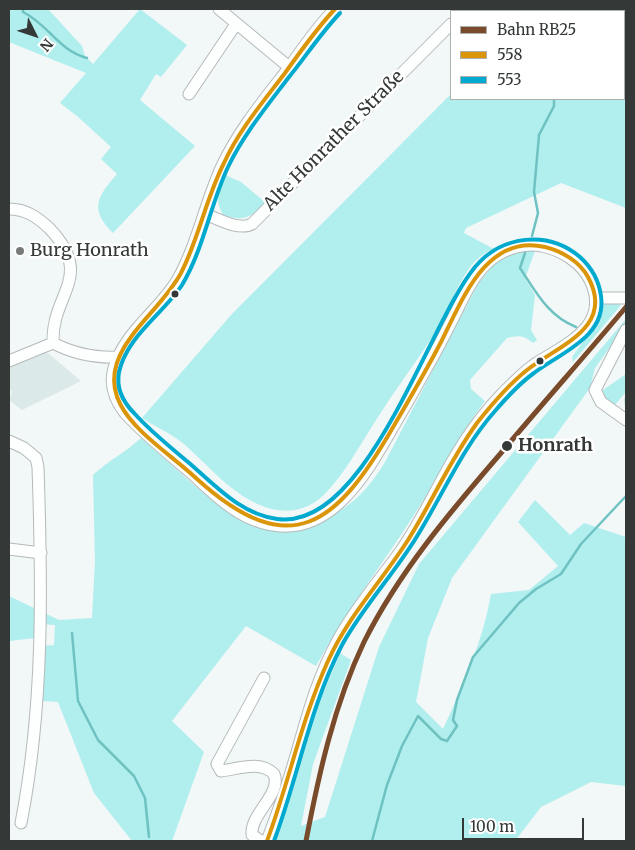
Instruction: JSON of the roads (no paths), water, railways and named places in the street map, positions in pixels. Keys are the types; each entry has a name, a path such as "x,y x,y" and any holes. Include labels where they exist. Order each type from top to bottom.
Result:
{"street":[{"path":"218,9 289,67"},
{"path":"267,841 288,783 312,698 325,666 340,637 419,522 449,466 481,418 521,374 582,333 591,319 596,298 588,276 570,258 553,249 532,245 506,250 492,259 482,269 469,288 431,362 364,476 341,502 324,515 289,525 250,519 228,505 137,426 120,406 114,393 114,370 118,357 130,337 173,287 198,237 221,168 231,149 247,124 334,9"},
{"path":"188,94 236,24"},
{"name":"Alte Honrather Straße","path":"205,214 240,226 252,224 450,25"},
{"path":"9,209 26,211 40,220 62,244 71,260 69,278 53,330 52,342"},
{"path":"596,298 626,298"},
{"path":"626,330 595,390 601,402 626,420"},
{"path":"52,342 69,351 91,357 118,357"},
{"path":"9,361 52,342"},
{"path":"9,441 36,458 41,554 39,652 32,768 21,823"},
{"path":"9,549 41,554"},
{"path":"261,841 252,835 252,828 257,814 269,798 275,778 274,774 266,768 253,766 221,770 217,764 264,678"}],"waterway":[{"path":"23,9 23,12 32,17 68,49 87,58"},
{"path":"532,236 538,213 534,192 539,135 554,106 554,100"},
{"path":"525,253 520,268 537,294 558,317 576,327"},
{"path":"626,398 626,404"},
{"path":"372,841 387,785 402,746 418,716 441,739 447,741 457,726 453,720 457,700 473,657 519,603 536,589 561,574 581,544 626,496"},
{"path":"72,633 78,701 98,740 134,776 145,798 149,837"}],"rail line":[{"name":"RB25","path":"306,841 316,790 336,715 353,666 378,616 409,567 444,520 626,307"}],"place":[{"name":"Burg Honrath","path":"20,251"},
{"name":"Honrath","path":"507,446"}]}
